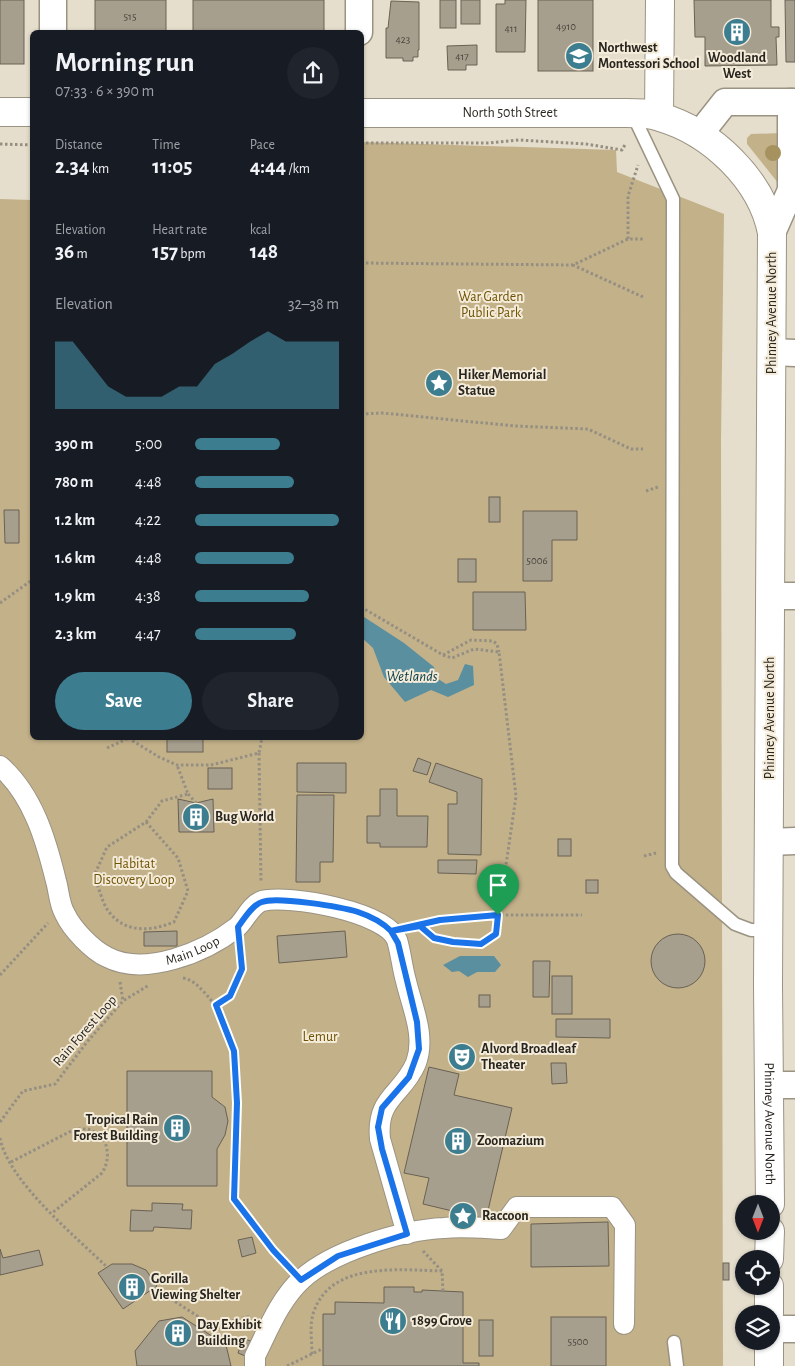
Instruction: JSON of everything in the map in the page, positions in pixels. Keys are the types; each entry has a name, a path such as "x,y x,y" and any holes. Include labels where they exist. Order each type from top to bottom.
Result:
{"street":[{"path":"53,0 53,30"},
{"path":"359,0 359,30"},
{"path":"659,116 660,0"},
{"path":"699,135 725,102 793,102"},
{"name":"Phinney Avenue North","path":"772,233 791,190 793,102"},
{"path":"0,112 30,112"},
{"name":"North 50th Street","path":"364,112 632,113 659,116"},
{"name":"Phinney Avenue North","path":"659,116 699,135 721,151 750,180 765,206 772,233 783,353 782,842 769,930 783,1085 771,1195"},
{"name":"Main Loop","path":"0,766 22,793 41,827 62,908 67,918 98,952 117,961 133,963 168,961 186,956 215,943 238,927 248,914 262,902"},
{"path":"262,902 284,901 355,911 372,918 391,931 398,943 417,1022 419,1049 409,1077 382,1108 378,1127 382,1149 407,1234"},
{"path":"255,1366 255,1356 282,1304 301,1280 338,1256 407,1234 443,1228 501,1229 517,1207 612,1207 625,1225 624,1324"},
{"path":"780,1329 795,1329"},
{"path":"768,1366 769,1350"}],"lane":[{"path":"632,113 673,199 672,866 676,873 735,924 751,930 769,930"},
{"path":"674,1342 677,1366"}],"path":[{"path":"364,142 488,143 519,140 566,142 622,150 626,143"},
{"path":"0,144 30,145"},
{"path":"628,239 628,196 631,180 641,157"},
{"path":"573,265 628,239 644,240"},
{"path":"364,263 573,265 643,297"},
{"path":"364,414 382,413 515,426 588,429 632,449 643,449"},
{"path":"0,603 30,581"},
{"path":"364,609 443,656 452,658 474,649 499,652"},
{"path":"420,926 434,938 453,942 481,944 496,934 514,823 516,796 499,652 493,641 471,640 443,656"},
{"path":"108,748 124,740"},
{"path":"131,740 159,757 177,765 211,764 259,753"},
{"path":"262,740 259,753 262,902"},
{"path":"177,765 188,794 196,802"},
{"path":"146,822 178,858 188,891 174,922 158,930 129,928 109,912 94,876 108,847 146,822 162,801 188,794"},
{"path":"644,856 661,851"},
{"path":"0,975 62,908"},
{"path":"391,931 440,920 498,915 582,915"},
{"path":"216,1005 230,996 242,969 238,927"},
{"path":"174,977 192,980 216,1005 234,1051 237,1103 234,1199 273,1250 301,1280"},
{"name":"Rain Forest Loop","path":"0,1122 23,1091 55,1084 87,1042 124,1001 157,980"},
{"path":"11,1162 74,1129 88,1129 103,1136 108,1148 107,1166 102,1173 52,1213"},
{"path":"0,1138 2,1148 28,1190 107,1267"},
{"path":"407,1234 442,1270 442,1292"},
{"path":"312,1354 314,1312 328,1291 340,1282 377,1270 442,1270"},
{"path":"154,1288 213,1326 245,1318 282,1304"},
{"path":"287,1366 322,1349"}],"green space":[{"path":"782,133 782,188 747,144 747,138 751,134"},
{"path":"364,142 616,150 617,172 724,214 721,440 723,1366 0,1366 0,199 30,200 30,740 364,740"}],"water":[{"name":"Wetlands","path":"364,617 404,643 434,667 435,677 446,684 458,680 465,664 473,666 474,685 448,697 431,690 405,702 384,677 373,648 364,640"},
{"path":"460,956 494,956 501,965 495,972 477,972 468,977 459,971 452,972 443,965"}],"building":[{"path":"0,0 24,0 24,64 0,64"},
{"path":"95,0 166,0 166,30 95,30"},
{"path":"193,0 324,0 324,30 193,30"},
{"path":"440,0 456,0 456,28 440,28"},
{"path":"461,0 480,0 480,24 461,24"},
{"path":"505,0 526,0 525,52 496,52 496,4 505,4"},
{"path":"538,0 593,0 593,71 538,71"},
{"name":"Woodland West","path":"694,0 771,0 771,27 779,27 779,37 776,37 777,65 705,66 705,37 695,37"},
{"path":"785,0 795,0 795,62 786,62"},
{"path":"391,1 419,2 419,50 418,57 413,57 413,61 403,61 403,58 386,58 386,28 388,28"},
{"path":"477,45 477,65 466,65 466,70 448,70 447,46"},
{"path":"489,497 500,497 500,522 489,522"},
{"path":"4,510 19,510 19,543 5,543"},
{"path":"523,511 577,511 577,540 552,540 552,581 523,581"},
{"path":"458,559 476,559 476,582 458,582"},
{"path":"473,592 525,592 526,630 473,630"},
{"path":"167,740 203,740 203,752 167,752"},
{"path":"418,758 431,763 427,775 413,771"},
{"path":"297,763 346,763 346,793 297,792"},
{"path":"436,763 482,779 481,855 448,854 448,804 457,804 457,792 429,782"},
{"path":"208,768 232,768 232,789 208,789"},
{"path":"380,789 397,789 397,816 428,816 427,847 380,847 380,843 367,843 367,816 380,816"},
{"path":"297,795 334,795 333,862 320,862 320,882 296,882"},
{"name":"Bug World","path":"178,799 196,803 213,799 214,832 179,832"},
{"path":"558,839 571,839 571,856 558,856"},
{"path":"438,860 477,860 476,874 438,873"},
{"path":"586,880 598,880 598,893 586,893"},
{"path":"177,931 177,946 144,946 144,932"},
{"path":"345,931 347,957 279,963 277,936"},
{"path":"673,934 683,934 693,938 701,946 705,961 701,976 693,984 683,988 673,988 663,984 655,976 651,966 651,956 655,946 663,938"},
{"path":"533,961 550,961 549,997 533,997"},
{"path":"552,976 572,976 572,1014 552,1014"},
{"path":"479,995 490,995 490,1007 479,1007"},
{"path":"556,1019 610,1019 610,1038 556,1037"},
{"path":"551,1063 566,1063 567,1083 552,1084"},
{"name":"Zoomazium","path":"429,1067 459,1074 454,1095 512,1108 486,1219 423,1204 429,1178 404,1173"},
{"name":"Tropical Rain Forest Building","path":"127,1071 212,1071 212,1097 225,1107 228,1121 225,1135 217,1149 217,1186 127,1186"},
{"path":"152,1203 183,1204 182,1210 192,1210 191,1229 154,1227 153,1231 130,1231 131,1210 152,1211"},
{"path":"608,1222 609,1266 531,1267 531,1224"},
{"path":"252,1237 256,1253 242,1257 238,1240"},
{"path":"0,1249 3,1258 39,1250 43,1265 0,1275"},
{"path":"723,1263 729,1263 729,1280 723,1280"},
{"name":"Gorilla Viewing Shelter","path":"112,1264 132,1264 146,1270 157,1286 123,1309 98,1273"},
{"name":"1899 Grove","path":"384,1287 414,1287 414,1292 422,1292 422,1290 463,1292 463,1363 479,1363 479,1366 323,1366 323,1314 335,1314 335,1302 384,1303"},
{"name":"Day Exhibit Building","path":"182,1317 226,1345 231,1366 137,1366 135,1351 159,1321"},
{"path":"551,1317 606,1317 606,1366 551,1366"},
{"path":"479,1320 493,1320 493,1356 479,1356"},
{"path":"243,1338 255,1343 250,1358 238,1353"}],"place":[{"name":"Woodland West","path":"737,32"},
{"name":"Northwest Montessori School","path":"579,56"},
{"name":"Hiker Memorial Statue","path":"439,383"},
{"name":"Bug World","path":"196,817"},
{"name":"Alvord Broadleaf Theater","path":"462,1057"},
{"name":"Tropical Rain Forest Building","path":"177,1128"},
{"name":"Zoomazium","path":"458,1141"},
{"name":"Raccoon","path":"463,1216"},
{"name":"Gorilla Viewing Shelter","path":"132,1287"},
{"name":"1899 Grove","path":"393,1321"},
{"name":"Day Exhibit Building","path":"178,1333"}],"route":[{"path":"498,915 440,920 391,931 388,927 372,918 355,911 307,903 272,901 262,902 256,906 238,927 242,969 230,996 216,1005 234,1051 237,1103 234,1199 273,1250 301,1280 326,1262 349,1251 407,1234 382,1149 378,1127 382,1108 401,1089 417,1060 420,1036 398,943 391,931 420,926 434,938 453,942 481,944 496,934 498,915"}],"park label":[{"name":"War Garden Public Park","path":"491,306"},
{"name":"Habitat Discovery Loop","path":"134,872"},
{"name":"Lemur","path":"320,1037"}]}
